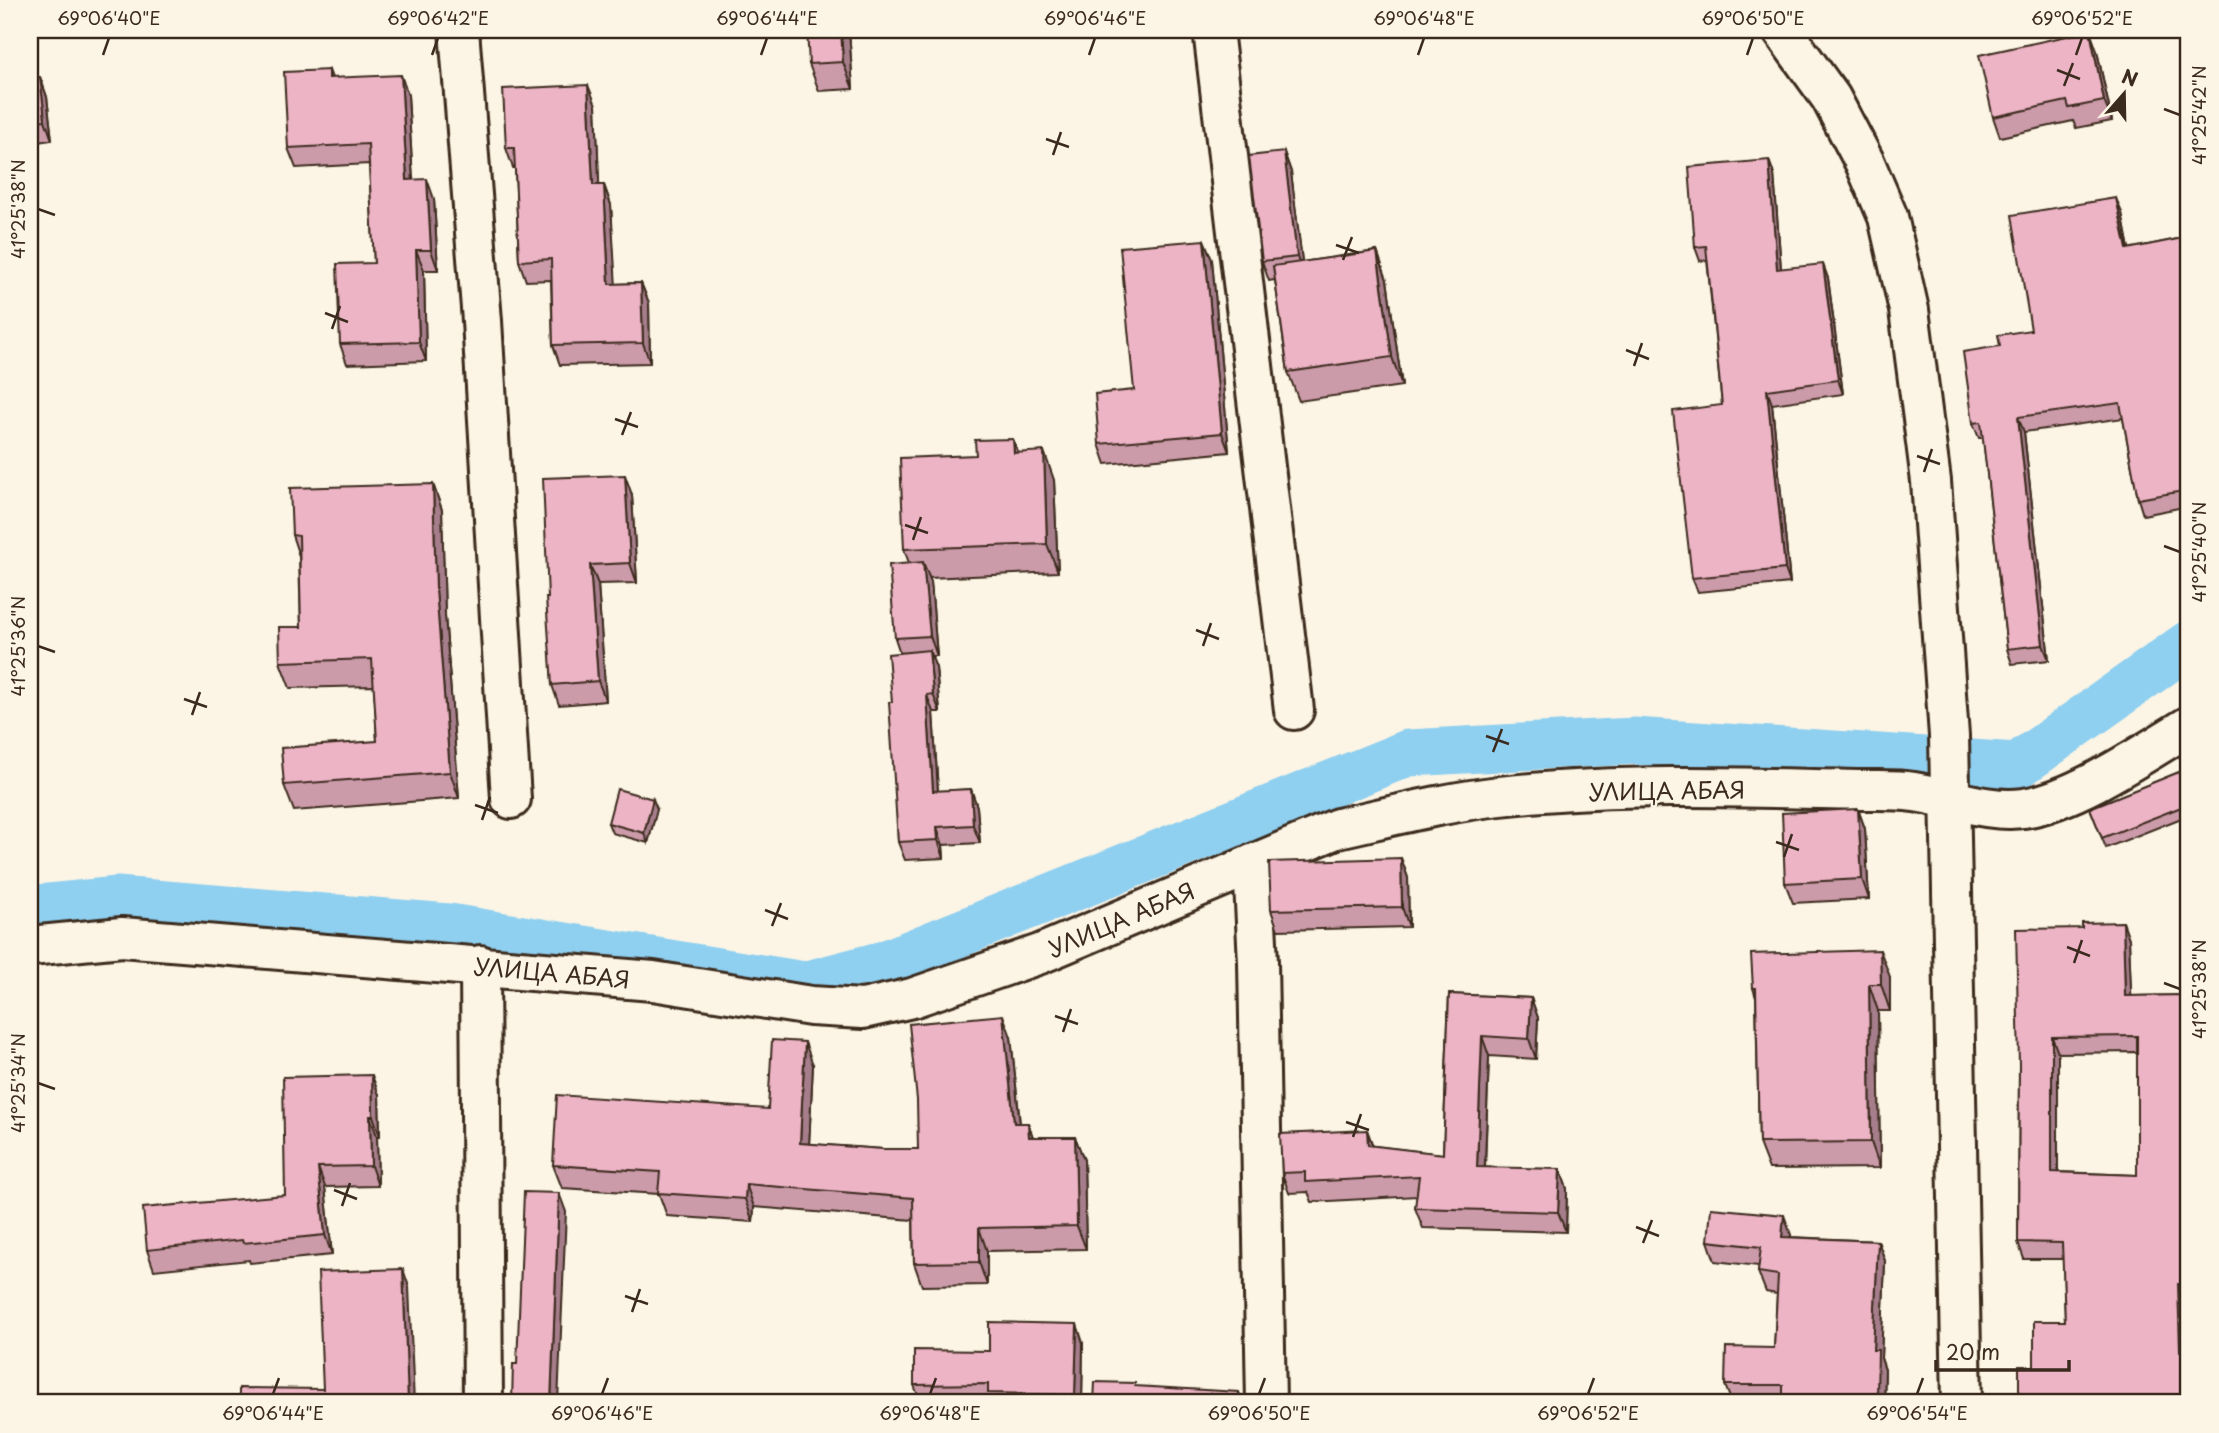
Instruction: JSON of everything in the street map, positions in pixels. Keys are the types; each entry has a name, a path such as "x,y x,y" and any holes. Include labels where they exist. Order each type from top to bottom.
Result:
{"street":[{"path":"459,30 482,321 512,799"},
{"path":"1213,30 1294,710"},
{"path":"1782,30 1831,98 1865,163 1888,217 1909,310 1931,481 1949,736 1962,1403"},
{"name":"УЛИЦА АБАЯ","path":"30,946 122,937 653,981 811,1006 863,1009 912,998 1040,954 1338,828 1500,796 1607,790 1730,787 1911,791 1949,789 1994,809 2024,808 2067,795 2189,726"},
{"path":"1253,864 1258,976 1266,1403"},
{"path":"480,965 483,1403"}],"building":[{"path":"807,30 841,30 843,62 809,64"},
{"path":"2090,31 2104,101 2069,108 2067,101 1993,117 1979,55"},
{"path":"329,70 329,78 401,75 407,180 427,179 431,250 416,250 419,342 340,344 337,264 374,263 368,144 288,148 284,72"},
{"path":"40,77 45,120 30,122 30,78"},
{"path":"588,85 593,185 604,185 609,284 641,283 643,343 553,345 551,259 519,261 514,148 506,148 503,89"},
{"path":"1284,152 1297,257 1262,261 1249,156"},
{"path":"1769,160 1777,269 1823,264 1838,380 1767,390 1785,569 1692,578 1673,411 1722,405 1706,246 1695,247 1689,167"},
{"path":"2116,198 2127,249 2188,237 2189,490 2138,499 2120,403 2018,417 2043,645 2007,649 1981,422 1973,423 1963,352 2000,346 1998,335 2031,330 2012,215"},
{"path":"1204,240 1222,433 1099,444 1095,394 1134,390 1120,247"},
{"path":"1377,251 1392,357 1288,372 1273,266"},
{"path":"1013,439 1014,453 1044,451 1047,544 904,549 900,458 976,455 975,440"},
{"path":"625,475 630,563 590,565 598,681 552,685 546,598 543,478"},
{"path":"433,484 436,589 450,772 284,785 281,748 377,741 372,659 280,662 279,627 301,627 299,536 292,535 290,488"},
{"path":"923,562 930,636 895,638 889,565"},
{"path":"929,650 933,694 927,695 933,791 971,789 973,825 937,827 938,840 898,842 888,654"},
{"path":"2189,768 2189,804 2102,838 2090,808"},
{"path":"617,789 653,799 644,833 608,823"},
{"path":"1858,809 1862,879 1785,883 1782,813"},
{"path":"1401,858 1402,907 1271,910 1269,862"},
{"path":"2123,922 2125,996 2189,995 2189,1284 2178,1284 2180,1351 2189,1350 2189,1403 2019,1403 2019,1366 2034,1366 2034,1321 2065,1321 2062,1243 2018,1242 2019,1065 2016,929 2082,928 2082,923","holes":["2137,1036 2137,1175 2052,1172 2052,1037"]},
{"path":"1880,950 1881,984 1869,984 1871,1142 1759,1143 1756,988 1753,988 1751,954"},
{"path":"1449,994 1531,998 1529,1039 1482,1036 1477,1167 1560,1169 1558,1212 1415,1208 1419,1176 1305,1182 1305,1172 1282,1173 1280,1134 1367,1130 1368,1145 1443,1154"},
{"path":"1003,1015 1014,1123 1028,1123 1029,1137 1075,1137 1077,1226 979,1228 979,1262 914,1263 913,1198 746,1184 745,1199 658,1193 660,1172 553,1165 557,1095 768,1109 772,1040 805,1042 800,1143 918,1149 917,1100 909,1024"},
{"path":"372,1075 371,1166 318,1167 325,1235 147,1250 143,1208 285,1195 283,1077"},
{"path":"524,1192 559,1193 551,1403 512,1403 513,1364 517,1364"},
{"path":"1711,1208 1784,1215 1782,1237 1878,1241 1873,1350 1878,1350 1877,1396 1852,1395 1852,1403 1786,1403 1783,1385 1725,1385 1726,1347 1774,1348 1778,1275 1758,1272 1761,1247 1708,1241"},
{"path":"403,1269 408,1403 159,1403 159,1397 239,1397 239,1388 323,1389 318,1272"},
{"path":"989,1322 1077,1324 1075,1395 988,1393 988,1384 914,1385 914,1350 989,1351"},
{"path":"1095,1382 1239,1392 1239,1403 1094,1403"}],"waterway":[{"path":"30,909 117,900 449,927 804,985 884,964 1408,753 1634,741 2017,766 2189,644"}]}
